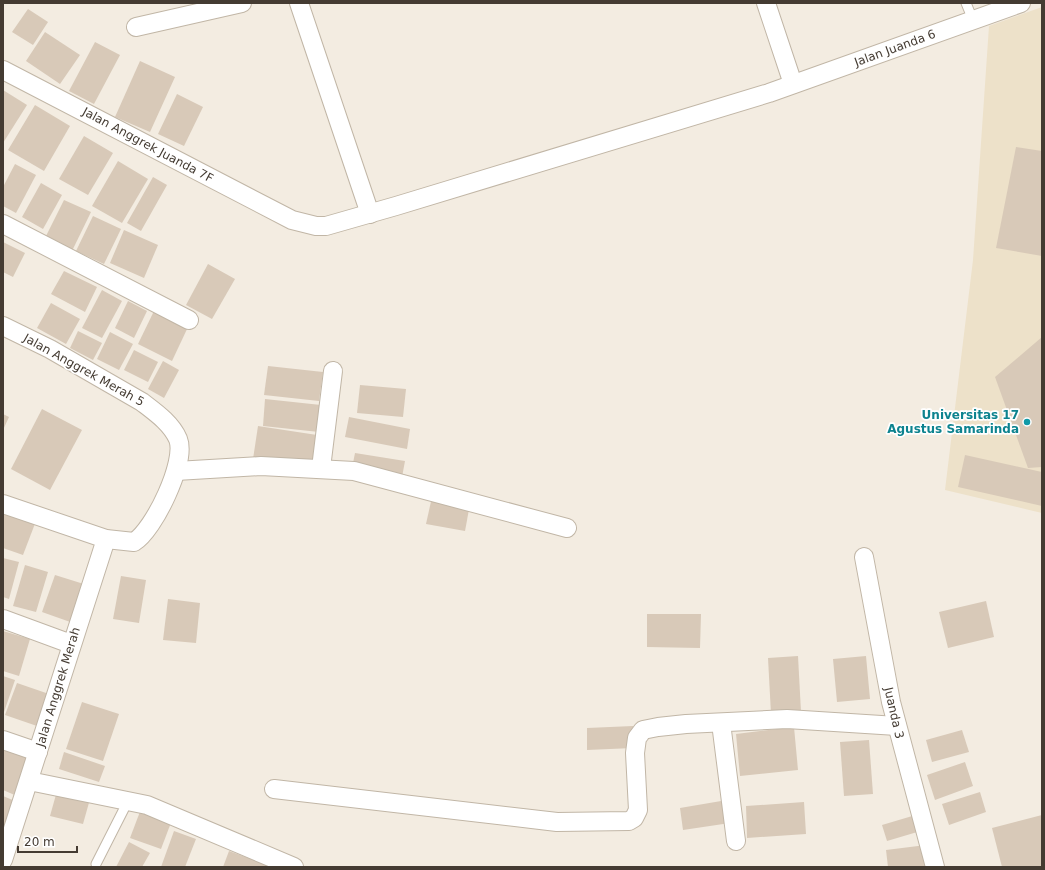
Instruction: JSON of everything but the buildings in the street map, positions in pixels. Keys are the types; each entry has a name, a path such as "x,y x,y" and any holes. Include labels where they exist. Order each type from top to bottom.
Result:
{"street":[{"path":"136,27 242,3"},
{"path":"299,3 370,214"},
{"path":"766,3 793,84"},
{"name":"Jalan Juanda 6","path":"370,214 769,93 1022,3"},
{"name":"Jalan Anggrek Juanda 7F","path":"3,70 292,220 316,226 326,226 370,214"},
{"path":"3,224 189,320"},
{"name":"Jalan Anggrek Merah 5","path":"3,326 56,353 133,396 154,410 172,429 178,439 180,450 176,472 162,504 142,537 132,542 106,539"},
{"path":"320,468 333,372"},
{"path":"176,472 261,466 354,471 567,528"},
{"path":"3,504 106,539"},
{"name":"Jalan Anggrek Merah","path":"4,855 106,539"},
{"name":"Juanda 3","path":"864,557 897,726 935,867"},
{"path":"3,619 71,644"},
{"path":"274,789 557,822 629,821 634,818 638,810 635,753 637,738 643,730 679,725 787,719 897,726"},
{"path":"722,723 736,841"},
{"path":"3,740 38,752"},
{"path":"29,781 128,800 155,808 294,867"}],"lane":[{"path":"966,3 973,20"},
{"path":"96,864 128,800"}],"shaded area":[{"path":"1042,7 1042,513 945,490 973,260 989,26"}],"place":[{"name":"Universitas 17 Agustus Samarinda","path":"1027,422"}]}
